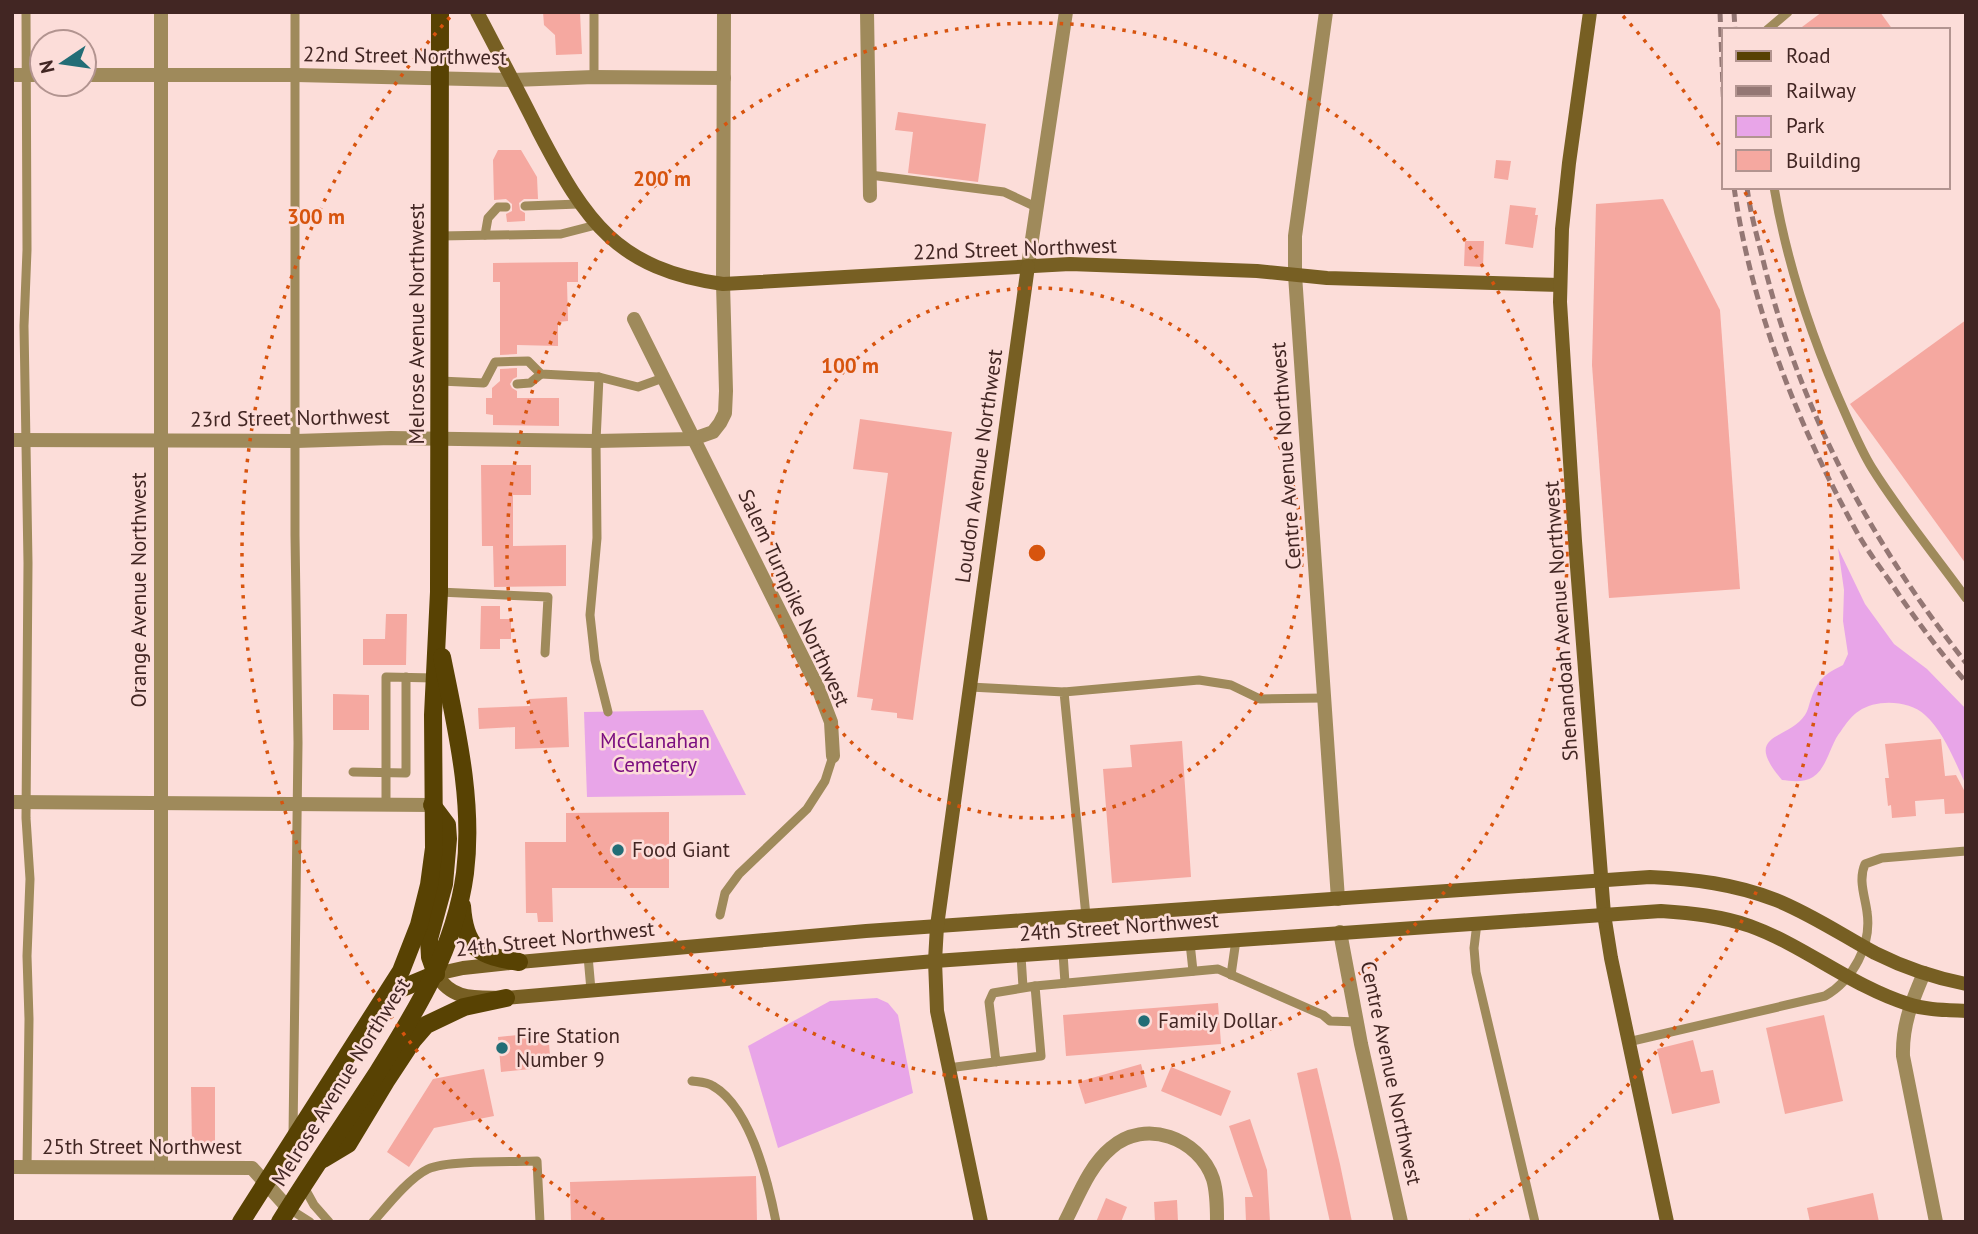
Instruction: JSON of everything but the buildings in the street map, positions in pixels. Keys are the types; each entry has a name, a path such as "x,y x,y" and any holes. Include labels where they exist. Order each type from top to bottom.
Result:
{"main road":[{"name":"Melrose Avenue Northwest","path":"241,1222 401,971 419,925 429,885 434,848 432,805 439,592 440,12"},
{"path":"477,12 513,80"},
{"name":"Shenandoah Avenue Northwest","path":"1590,12 1569,163 1562,229 1560,285 1575,541 1604,914 1628,1042 1667,1222"},
{"name":"22nd Street Northwest","path":"513,80 559,171 579,204 596,225 639,260 691,280 723,285 1070,264 1560,285"},
{"name":"Loudon Avenue Northwest","path":"937,926 1028,266"},
{"name":"Melrose Avenue Northwest","path":"284,1215 417,1010 449,943 461,893 467,847 465,786 438,637"},
{"path":"375,1012 400,989 436,974 430,957 429,939 444,884 448,839 447,825 432,805"},
{"name":"24th Street Northwest","path":"1966,984 1924,973 1865,947 1776,900 1734,886 1701,880 1650,877 937,926 519,962 436,974 443,985 455,993 467,997 506,998 935,961 1661,911 1723,918 1750,926 1884,996 1910,1005 1966,1011"},
{"path":"461,893 463,924 477,950 494,958 519,962"},
{"path":"937,926 937,1011 981,1222"},
{"path":"320,1161 348,1144 413,1040 426,1026 464,1006 506,998"}],"street":[{"name":"Orange Avenue Northwest","path":"161,12 161,1167"},
{"path":"693,439 713,432 724,412 724,12"},
{"path":"867,12 870,196"},
{"name":"Loudon Avenue Northwest","path":"1028,266 1066,12"},
{"name":"Centre Avenue Northwest","path":"1326,12 1295,236 1295,275 1338,899"},
{"name":"22nd Street Northwest","path":"98,75 296,75 513,80 594,77 724,78"},
{"name":"Salem Turnpike Northwest","path":"634,319 818,688 831,722 833,756"},
{"name":"23rd Street Northwest","path":"19,440 693,439"},
{"path":"19,802 432,805"},
{"name":"Centre Avenue Northwest","path":"1340,932 1401,1222"},
{"path":"1924,973 1910,1005 1902,1037 1903,1056 1936,1222"},
{"path":"1065,1222 1093,1169 1107,1151 1128,1137 1157,1134 1177,1139 1191,1147 1205,1162 1216,1190 1217,1222"},
{"name":"25th Street Northwest","path":"20,1167 252,1167 266,1182"},
{"path":"266,1182 284,1215"}],"lane":[{"path":"20,1167 29,1018 27,956 30,879 19,802 28,563 19,440 19,75 26,12"},
{"path":"293,1138 298,743 294,292 295,12"},
{"path":"594,12 594,77"},
{"path":"1770,28 1788,12"},
{"path":"870,175 1004,192 1036,207"},
{"path":"1773,189 1788,253 1805,307 1828,373 1855,433 1872,467 1966,598"},
{"path":"525,206 579,204"},
{"path":"485,235 488,218 498,207 506,207"},
{"path":"440,236 561,234 596,225"},
{"path":"484,383 495,362 528,361 541,374 599,377 638,387 663,378"},
{"path":"517,384 530,383 541,374"},
{"path":"599,377 596,441 597,538 590,615 595,660 608,712"},
{"path":"440,381 497,383"},
{"path":"439,592 548,597 545,653"},
{"path":"386,804 386,677 435,678"},
{"path":"353,772 406,773 406,677"},
{"path":"970,687 1064,692 1199,680 1231,685 1260,699 1323,698"},
{"path":"1064,692 1086,916"},
{"name":"Salem Turnpike Northwest","path":"720,915 725,893 739,874 807,809 825,781 833,756"},
{"path":"1628,1042 1825,996 1838,989 1865,947 1868,924 1861,880 1865,864 1882,858 1966,851"},
{"path":"1477,923 1474,947 1476,972 1535,1222"},
{"path":"1231,975 1236,940"},
{"path":"1190,943 1193,971"},
{"path":"1063,953 1065,983"},
{"path":"587,956 591,990"},
{"path":"1021,956 1023,987"},
{"path":"996,1062 989,1002 993,993 1023,987 1218,969 1323,1015 1330,1021 1357,1022"},
{"path":"948,1068 1041,1056 1035,986"},
{"path":"692,1081 710,1084 726,1095 748,1130 767,1178 776,1222"},
{"path":"373,1222 412,1181 429,1169 451,1164 537,1161 540,1222"},
{"path":"304,1186 314,1205 329,1222"},
{"path":"284,1215 310,1222"}],"green space":[{"path":"1838,548 1865,604 1894,644 1927,669 1966,709 1966,785 1949,748 1932,722 1918,710 1902,704 1874,704 1854,715 1837,736 1818,773 1809,779 1782,780 1771,764 1766,753 1767,745 1805,715 1819,682 1843,665 1848,654"},
{"name":"McClanahan Cemetery","path":"703,710 746,795 587,797 584,712"},
{"path":"877,998 888,1003 898,1015 913,1093 778,1148 748,1046 830,1001"}],"railway":[{"path":"1720,12 1722,62"},
{"path":"1734,12 1735,28"},
{"path":"1734,189 1752,278 1765,323 1817,454 1866,547 1926,632 1966,682"},
{"path":"1747,189 1778,315 1818,422 1843,473 1900,571 1966,663"}],"place":[{"name":"Food Giant","path":"618,850"},
{"name":"Family Dollar","path":"1144,1021"},
{"name":"Fire Station Number 9","path":"502,1048"}]}
